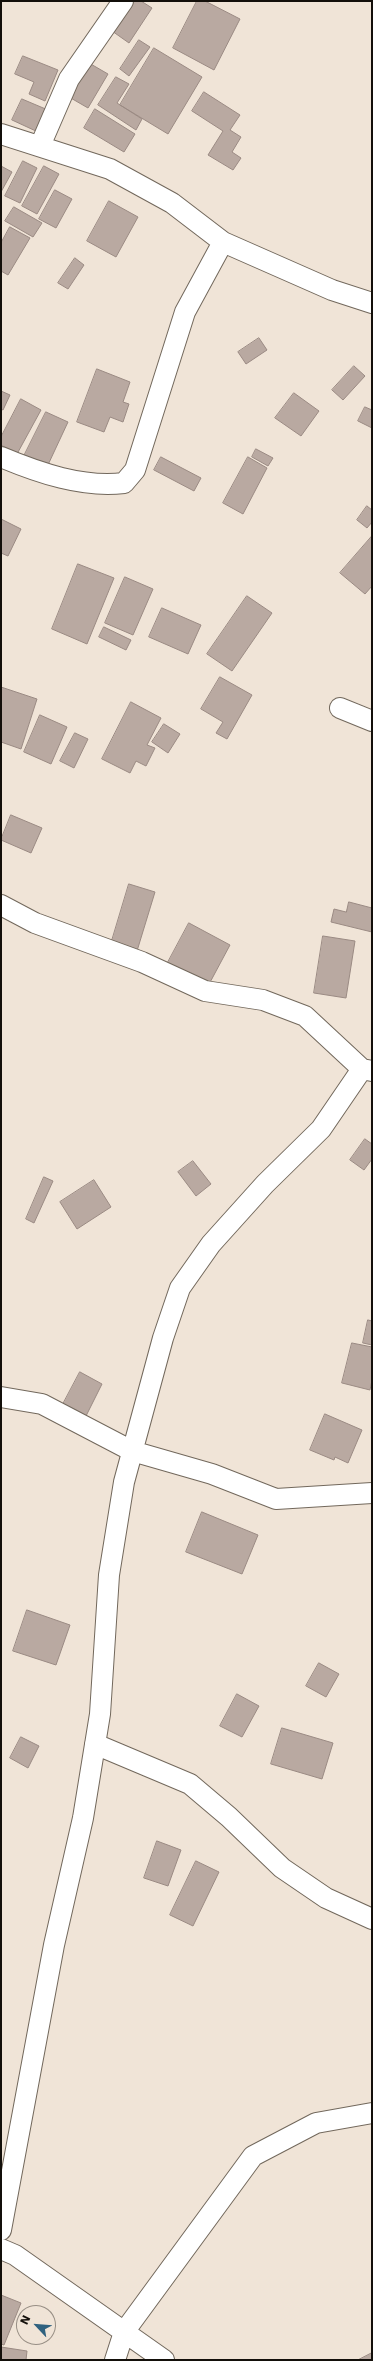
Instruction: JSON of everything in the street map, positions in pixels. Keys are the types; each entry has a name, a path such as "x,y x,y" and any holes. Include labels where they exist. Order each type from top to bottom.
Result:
{"street":[{"path":"40,146 69,79 123,1"},
{"path":"1,134 110,169 172,203 223,242 332,290 372,303"},
{"path":"1,457 40,473 107,485 124,483 136,470 185,312 223,242"},
{"path":"340,708 372,721"},
{"path":"1,905 35,923 142,962 205,991 263,1000 305,1016 328,1040 367,1070 321,1129 265,1184 211,1244 180,1288 163,1338 124,1482 109,1575 100,1714 83,1818 54,1945 1,2230 8,2252 164,2360"},
{"path":"1,1397 42,1404 132,1451 212,1474 276,1499 372,1493"},
{"path":"95,1744 190,1784 229,1817 282,1868 326,1898 372,1919"},
{"path":"115,2360 124,2332 253,2156 316,2123 372,2113"}],"building":[{"path":"131,1 141,1 152,8 129,43 112,31"},
{"path":"197,1 205,1 240,19 214,70 173,48"},
{"path":"139,40 150,47 129,76 120,69"},
{"path":"154,48 202,77 168,134 120,105"},
{"path":"23,56 58,70 45,101 29,94 34,82 15,74"},
{"path":"89,63 108,74 88,108 69,97"},
{"path":"116,77 129,84 117,103 142,119 136,130 98,105"},
{"path":"204,92 240,115 230,130 241,137 232,152 241,158 233,170 208,155 223,131 192,111"},
{"path":"22,99 48,110 38,132 12,120"},
{"path":"95,109 135,134 124,152 84,128"},
{"path":"23,161 37,168 20,203 5,196"},
{"path":"1,166 12,172 1,192"},
{"path":"44,166 59,174 37,214 22,206"},
{"path":"55,190 72,199 56,228 39,219"},
{"path":"109,201 138,217 116,257 87,241"},
{"path":"14,207 42,223 33,237 5,221"},
{"path":"10,227 30,238 8,275 1,271 1,243"},
{"path":"75,258 84,265 68,289 58,283"},
{"path":"259,338 267,350 246,364 238,352"},
{"path":"354,366 365,376 343,400 332,390"},
{"path":"97,369 130,382 123,402 129,404 123,422 110,417 104,432 77,422"},
{"path":"1,391 10,395 3,410 1,409"},
{"path":"294,393 319,411 301,436 275,418"},
{"path":"21,399 41,410 17,454 1,445 1,437"},
{"path":"365,407 372,410 372,428 358,421"},
{"path":"46,412 68,422 47,467 24,456"},
{"path":"256,449 273,458 268,466 252,457"},
{"path":"161,457 201,478 194,491 154,470"},
{"path":"248,457 267,468 243,514 223,503"},
{"path":"367,506 372,510 372,522 367,528 357,520"},
{"path":"1,519 21,529 8,556 1,553"},
{"path":"372,536 372,586 365,594 340,573"},
{"path":"78,564 114,578 87,644 52,629"},
{"path":"125,577 153,589 133,635 105,623"},
{"path":"247,596 272,613 232,671 207,654"},
{"path":"162,608 201,625 188,654 149,637"},
{"path":"104,627 131,640 126,650 99,637"},
{"path":"220,677 252,695 227,739 216,733 223,722 201,709"},
{"path":"1,687 37,699 21,749 1,742"},
{"path":"131,702 161,718 147,745 155,748 146,766 136,761 130,773 102,759"},
{"path":"40,715 67,727 51,764 24,752"},
{"path":"164,724 180,734 168,753 152,742"},
{"path":"75,733 88,739 74,768 60,761"},
{"path":"11,815 42,828 31,853 1,840"},
{"path":"129,884 155,892 137,951 111,944"},
{"path":"349,902 372,908 372,932 331,922 334,909 346,912"},
{"path":"189,923 230,945 207,988 166,966"},
{"path":"323,936 355,941 346,998 314,993"},
{"path":"365,1139 372,1144 372,1159 364,1170 350,1160"},
{"path":"193,1161 211,1184 196,1196 178,1172"},
{"path":"44,1177 53,1181 34,1223 26,1219"},
{"path":"94,1180 111,1207 77,1229 60,1202"},
{"path":"368,1320 372,1321 372,1345 363,1343"},
{"path":"352,1343 372,1347 372,1380 370,1390 342,1383"},
{"path":"80,1372 102,1384 85,1418 62,1406"},
{"path":"325,1414 362,1430 348,1463 335,1457 334,1460 310,1450"},
{"path":"202,1512 258,1535 242,1574 186,1552"},
{"path":"27,1610 70,1625 56,1665 13,1651"},
{"path":"319,1663 339,1674 326,1697 306,1686"},
{"path":"237,1694 259,1706 242,1737 220,1726"},
{"path":"282,1728 333,1743 322,1779 271,1764"},
{"path":"21,1737 39,1746 28,1768 10,1758"},
{"path":"157,1841 181,1850 168,1886 144,1878"},
{"path":"196,1861 219,1872 193,1926 170,1915"},
{"path":"1,2295 21,2303 20,2305 16,2305 16,2315 4,2345 1,2344"},
{"path":"1,2347 27,2351 26,2360 1,2360"},
{"path":"372,2353 372,2360 358,2360"}]}
